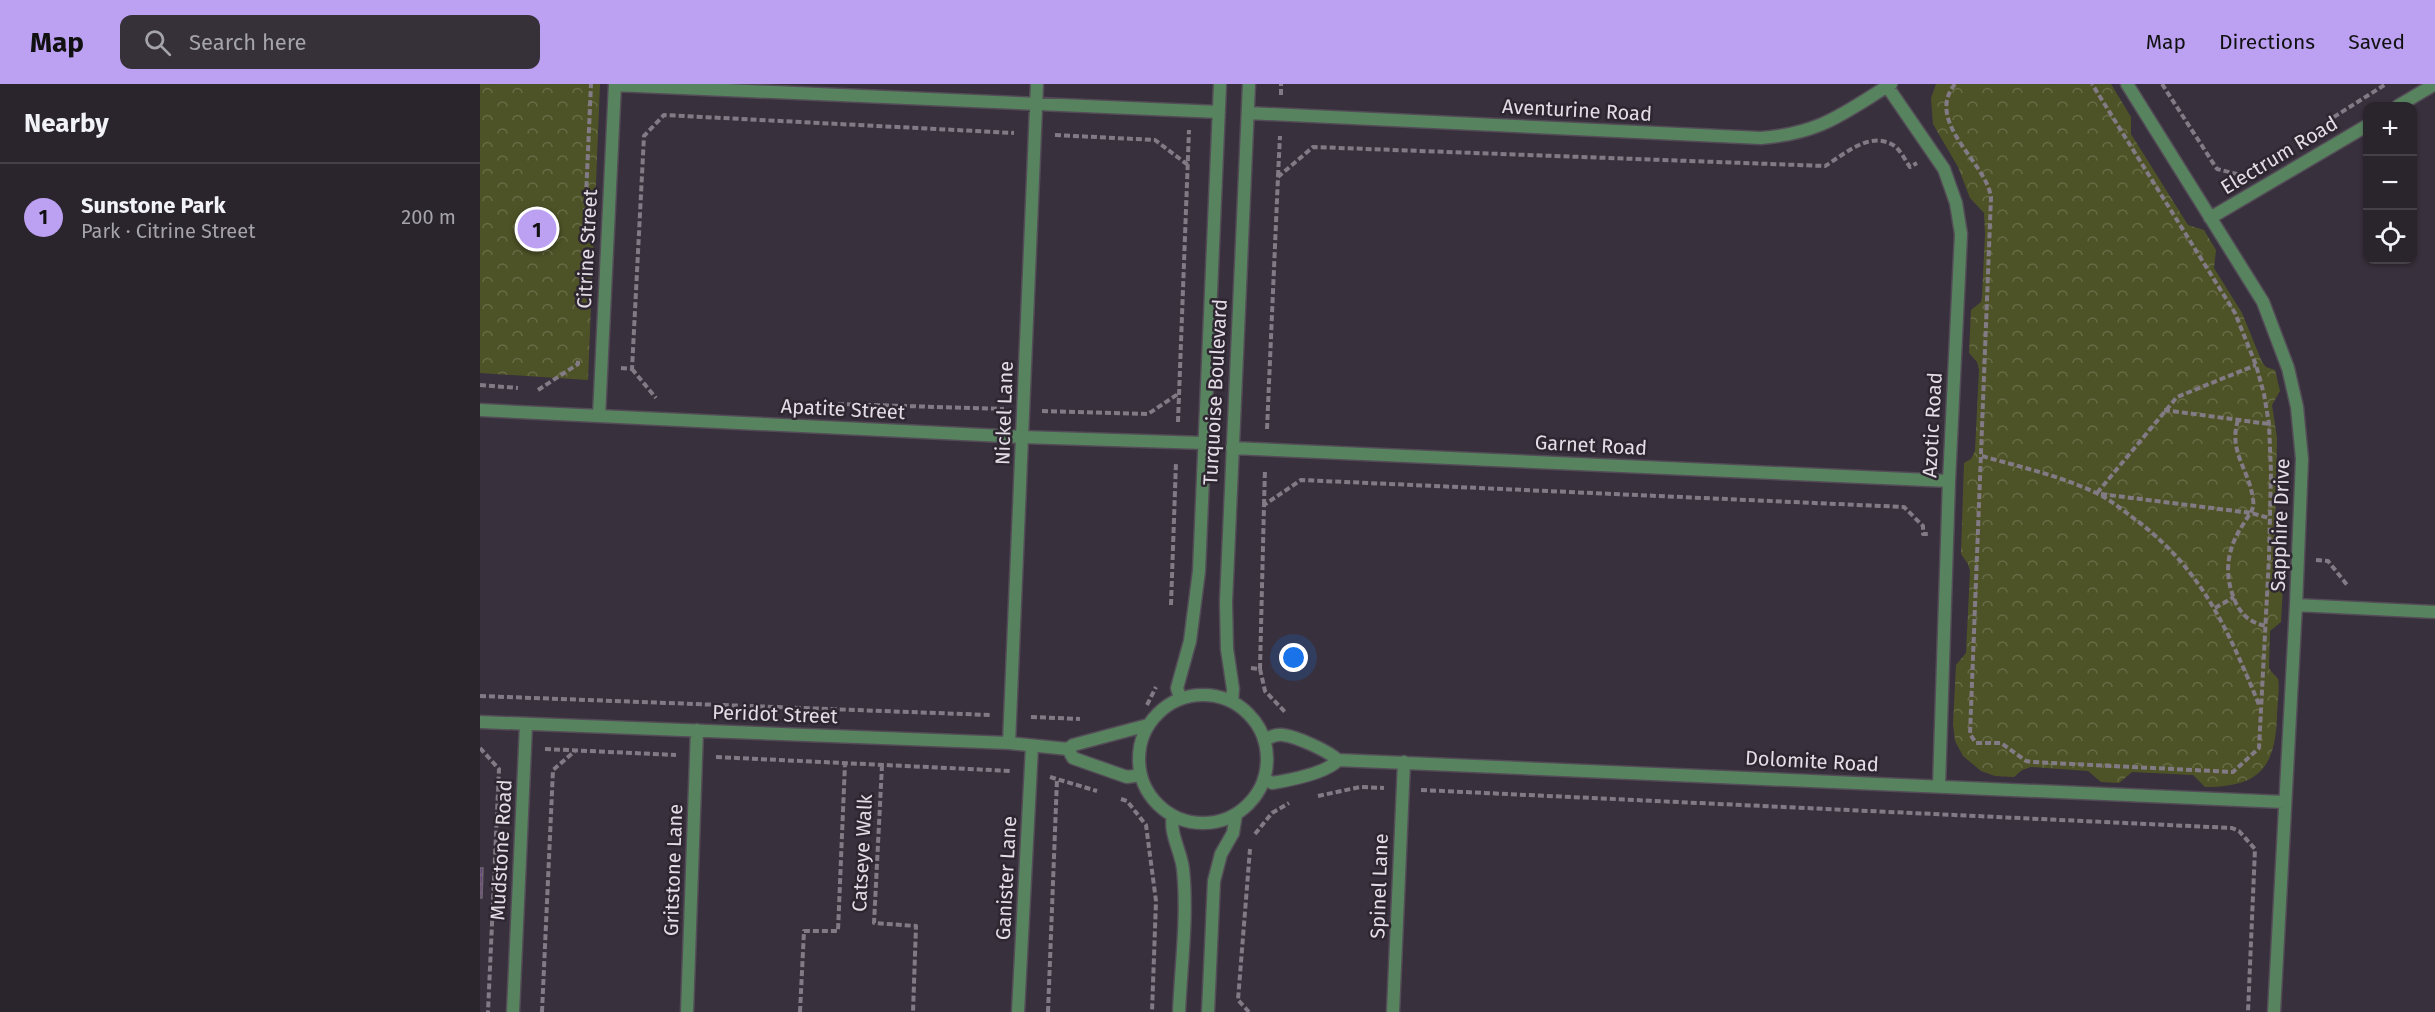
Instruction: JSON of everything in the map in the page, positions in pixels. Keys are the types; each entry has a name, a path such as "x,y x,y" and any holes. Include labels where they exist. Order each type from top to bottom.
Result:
{"street":[{"name":"Nickel Lane","path":"1009,743 1037,84"},
{"name":"Turquoise Boulevard","path":"1180,698 1177,688 1190,641 1199,570 1220,84"},
{"name":"Turquoise Boulevard","path":"1232,701 1233,689 1227,649 1226,602 1249,84"},
{"name":"Sapphire Drive","path":"2127,84 2263,302 2294,387 2302,438 2302,459 2274,1012"},
{"path":"2405,102 2435,84"},
{"path":"615,85 1219,112"},
{"name":"Citrine Street","path":"599,416 615,85"},
{"name":"Aventurine Road","path":"1248,113 1761,138 1788,136 1813,129 1834,120 1889,85"},
{"name":"Azotic Road","path":"1889,85 1944,169 1951,185 1961,234 1949,481 1939,786"},
{"name":"Electrum Road","path":"2210,218 2363,127"},
{"name":"Apatite Street","path":"480,410 1023,437 1204,443"},
{"name":"Garnet Road","path":"1232,448 1949,481"},
{"path":"2296,605 2435,612"},
{"path":"1199,694 1216,695 1232,701 1246,711 1257,725 1264,740 1267,765 1258,792 1248,805 1236,814 1216,822 1194,822 1173,816 1159,805 1148,791 1141,775 1139,749 1148,725 1163,708 1180,698 1199,694"},
{"name":"Peridot Street","path":"480,722 1009,743 1068,749 1072,745 1148,725"},
{"name":"Mudstone Road","path":"513,1012 526,725"},
{"name":"Gritstone Lane","path":"687,1012 698,730"},
{"name":"Dolomite Road","path":"1264,740 1272,736 1284,735 1330,753 1338,760 2284,802"},
{"name":"Ganister Lane","path":"1018,1012 1032,746"},
{"name":"Peridot Street","path":"1068,749 1073,758 1127,777 1141,775"},
{"name":"Dolomite Road","path":"1264,778 1272,783 1295,778 1332,767 1338,760"},
{"name":"Spinel Lane","path":"1393,1012 1404,762"},
{"path":"1209,1009 1214,881 1221,854 1233,833 1236,814"},
{"path":"1173,816 1171,826 1183,868 1184,895 1179,1012"}],"path":[{"path":"584,247 591,84"},
{"path":"1955,84 1947,99 1948,117 1958,139 1989,186 1991,197 1969,728 1972,739 1976,743 2001,743 2026,761 2032,762 2233,772 2259,748 2271,472 2269,424 2256,365 2246,337 2228,300 2092,84"},
{"path":"2162,84 2217,169 2243,175"},
{"path":"2320,126 2386,84"},
{"path":"1171,615 1190,111"},
{"path":"668,399 656,398 632,369 644,136 664,115 1155,140 1188,165"},
{"path":"1302,742 1306,726 1284,712 1265,691 1260,669 1266,450 1278,177 1313,147 1825,166 1864,142 1878,139 1894,146 1910,167"},
{"path":"578,364 579,352"},
{"path":"480,386 540,390 578,364 632,369"},
{"path":"2097,493 2177,397 2256,365"},
{"path":"834,404 1148,414 1179,394"},
{"path":"2164,410 2269,424"},
{"path":"2238,420 2235,447 2250,488 2253,510 2233,543 2227,562 2239,610 2248,618 2266,626"},
{"path":"1982,456 2048,473 2097,493 2138,521 2166,546 2186,565 2215,608 2261,710"},
{"path":"1264,505 1300,480 1904,507 1923,526 1923,534 1931,535"},
{"path":"2097,493 2251,513 2269,518"},
{"path":"2313,560 2328,561 2348,586 2359,586"},
{"path":"2215,608 2234,597"},
{"path":"1246,668 1260,669"},
{"path":"1146,707 1160,680"},
{"path":"480,696 1089,720"},
{"path":"480,746 1015,771 1057,779 1107,795"},
{"path":"480,746 499,769 488,1012"},
{"path":"542,1012 553,770 576,750"},
{"name":"Catseye Walk","path":"800,1012 804,931 838,931 845,763"},
{"name":"Catseye Walk","path":"882,765 874,923 916,926 913,1012"},
{"path":"1290,803 1295,778"},
{"path":"1048,1012 1057,779"},
{"path":"1310,798 1360,787 2232,828 2239,831 2255,849 2248,1012"},
{"path":"1117,798 1127,801 1146,825 1156,901 1152,1012"},
{"path":"1249,1012 1238,1000 1250,840 1272,813 1300,800"}],"green space":[{"path":"480,84 600,84 588,380 480,373"},
{"path":"1936,84 2111,84 2131,117 2131,134 2188,225 2204,230 2216,250 2214,268 2242,313 2262,362 2266,367 2275,370 2280,391 2272,405 2277,438 2275,533 2276,538 2285,548 2281,622 2270,631 2269,668 2278,679 2279,686 2276,735 2272,750 2260,772 2251,779 2223,786 2205,787 2193,775 2132,772 2119,783 2101,782 2088,771 2031,767 2022,770 2014,777 1995,776 1981,771 1963,756 1955,741 1953,724 1956,665 1966,653 1970,571 1961,554 1964,463 1971,459 1975,451 1979,370 1977,362 1969,353 1971,310 1981,302 1982,297 1985,234 1984,213 1970,198 1958,167 1933,124 1931,98"}],"building":[{"path":"480,868 483,868 482,898 480,898"}],"place":[{"name":"Sunstone Park","path":"537,229"}]}
